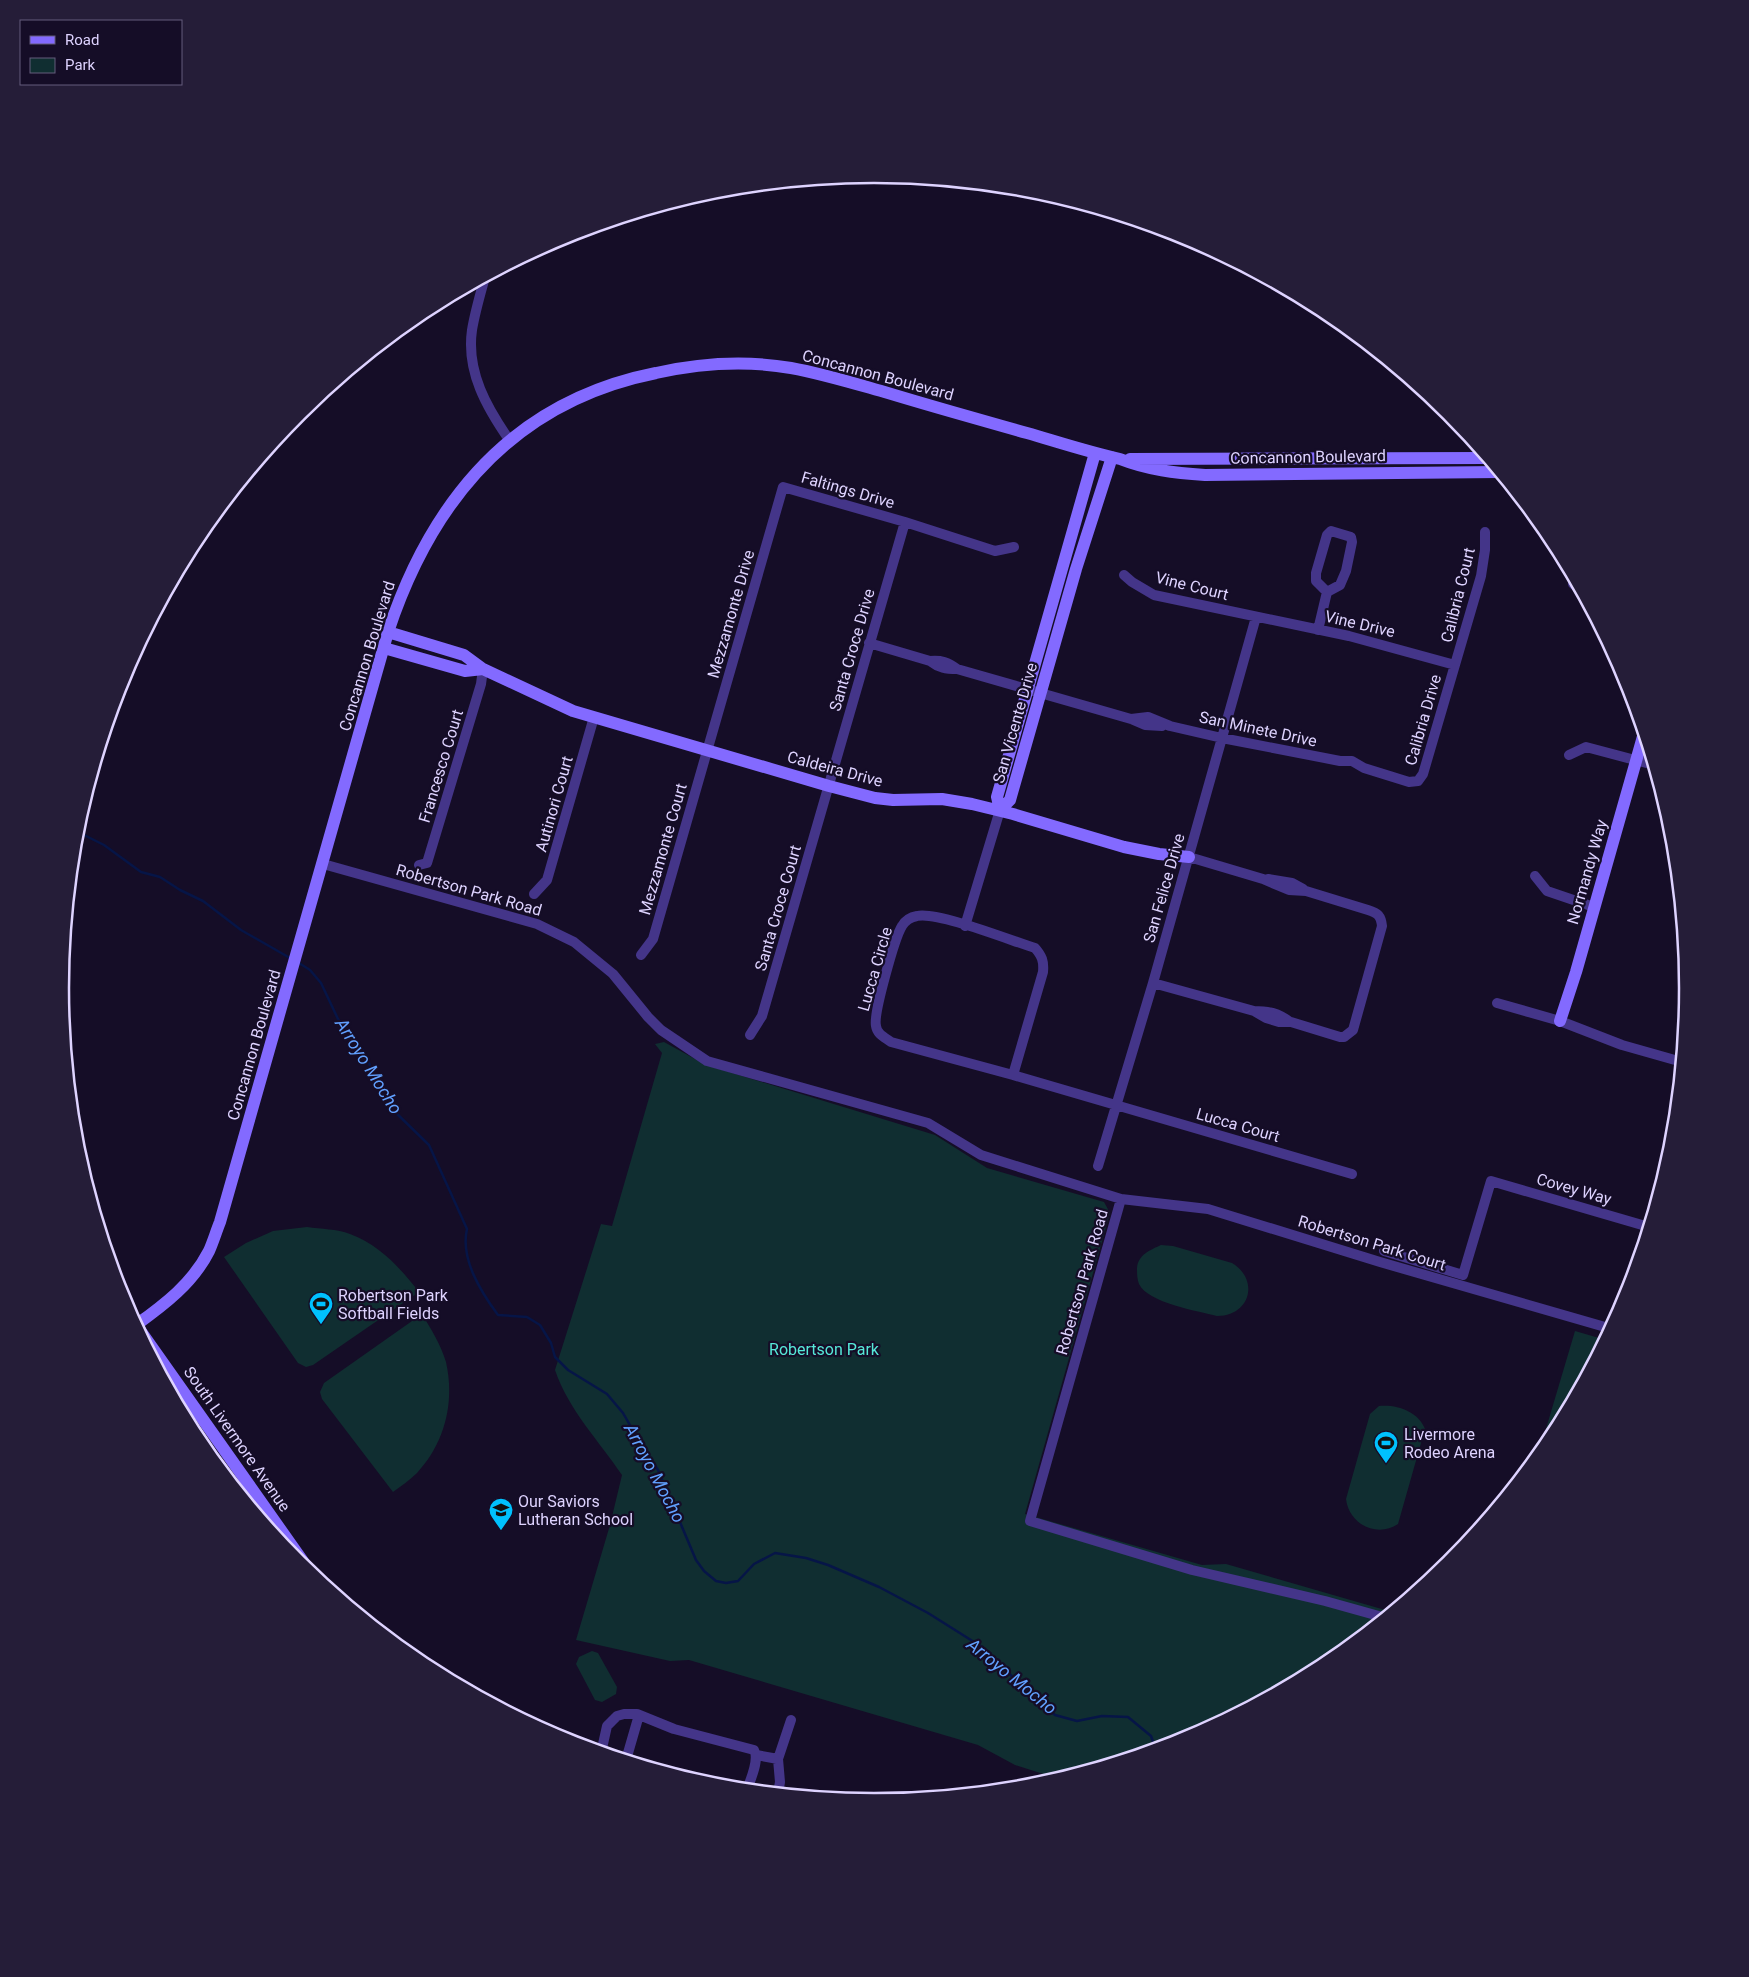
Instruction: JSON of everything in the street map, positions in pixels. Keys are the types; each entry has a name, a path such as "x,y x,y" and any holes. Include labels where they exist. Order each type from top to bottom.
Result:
{"main road":[{"name":"Concannon Boulevard","path":"140,1318 173,1297 194,1274 209,1251 220,1222 388,632 409,575 424,546 462,489 478,470 530,424 554,409 593,390 632,377 708,364 755,364 827,376 1142,467 1174,473 1205,475 1493,472"},
{"name":"San Vicente Drive","path":"1095,453 996,797 1000,810 1010,800 1076,569 1116,458"},
{"name":"Concannon Boulevard","path":"1116,458 1278,460 1481,458"},
{"name":"Caldeira Drive","path":"388,632 464,655 483,669 561,706 829,786 875,798 892,800 942,799 1000,810 1124,847 1159,854 1189,857"},
{"name":"Caldeira Drive","path":"384,648 465,671 483,669"},
{"name":"Normandy Way","path":"1560,1020 1641,742"},
{"name":"South Livermore Avenue","path":"158,1356 288,1540"}],"street":[{"path":"484,284 472,332 475,374 487,406 510,441"},
{"name":"Faltings Drive","path":"783,487 905,522 995,551 1014,547"},
{"name":"Mezzamonte Drive","path":"708,750 783,487"},
{"name":"Santa Croce Drive","path":"829,786 905,522"},
{"path":"1318,630 1327,592 1340,585 1346,571 1352,542 1350,537 1331,531 1327,535 1316,573 1316,581 1327,592"},
{"name":"Calibria Court","path":"1455,665 1483,568 1485,532"},
{"name":"Vine Court","path":"1124,575 1132,582 1154,594 1256,617"},
{"name":"Vine Drive","path":"1256,617 1381,644 1455,665"},
{"name":"San Felice Drive","path":"1098,1166 1153,983 1256,617"},
{"name":"San Minete Drive","path":"870,643 930,660 937,666 947,669 957,669 1131,719 1148,717 1170,726 1222,738 1340,761 1351,769 1364,768 1409,782 1418,781"},
{"name":"Calibria Drive","path":"1418,781 1423,774 1455,665"},
{"name":"Francesco Court","path":"419,865 427,863 481,684 483,669"},
{"name":"Autinori Court","path":"534,894 547,880 594,717"},
{"path":"1569,755 1586,747 1648,764"},
{"name":"Mezzamonte Court","path":"641,955 653,939 708,750"},
{"name":"Santa Croce Court","path":"750,1036 762,1016 829,786"},
{"path":"965,926 1000,810"},
{"path":"1153,983 1254,1011 1266,1018 1279,1022 1291,1022 1340,1037 1344,1037 1353,1030 1382,926 1381,918 1377,913 1306,891 1292,883 1263,879 1189,857"},
{"name":"Robertson Park Road","path":"323,864 537,924 574,942 613,974 661,1030 707,1061 928,1123 981,1155 1121,1199 1030,1521 1192,1570 1325,1601 1379,1616"},
{"path":"1535,876 1547,890 1594,907"},
{"name":"Lucca Circle","path":"1014,1075 1043,972 1044,962 1035,948 929,916 919,915 905,922 898,936 876,1015 876,1029 882,1036 891,1042 1116,1105"},
{"path":"1497,1002 1560,1020 1622,1045 1677,1061"},
{"name":"Lucca Court","path":"1116,1105 1352,1174"},
{"name":"Covey Way","path":"1384,1251 1463,1275 1491,1181 1644,1226"},
{"name":"Robertson Park Court","path":"1121,1199 1208,1210 1605,1327"},
{"path":"602,1746 607,1726 618,1716 624,1714 639,1715 699,1736 754,1750 756,1755 749,1784"},
{"path":"628,1755 639,1715"},
{"path":"779,1788 778,1759 790,1720"},
{"path":"756,1755 778,1759"}],"green space":[{"name":"Robertson Park","path":"664,1042 706,1065 935,1135 987,1168 1104,1202 1110,1213 1025,1514 1202,1565 1226,1564 1386,1610 1365,1628 1322,1658 1277,1686 1231,1711 1183,1733 1133,1751 1083,1767 1048,1775 1015,1765 978,1745 689,1660 670,1661 576,1640 610,1525 622,1475 576,1411 555,1370 601,1224 612,1226 662,1053 655,1044"},
{"name":"Robertson Park Softball Fields","path":"307,1227 345,1232 371,1244 397,1266 419,1292 313,1365 306,1367 298,1363 224,1257 246,1243 273,1231"},
{"path":"1161,1245 1173,1246 1232,1263 1241,1270 1246,1278 1248,1287 1244,1304 1228,1314 1217,1316 1174,1305 1144,1291 1138,1280 1138,1263 1142,1256"},
{"name":"Robertson Park Softball Fields","path":"422,1314 439,1343 446,1362 449,1392 448,1407 441,1435 435,1449 414,1476 393,1492 322,1399 320,1392 324,1383"},
{"path":"1575,1331 1600,1338 1572,1391 1544,1436"},
{"name":"Livermore Rodeo Arena","path":"1379,1406 1393,1406 1406,1410 1418,1418 1425,1429 1398,1524 1382,1530 1366,1527 1358,1522 1348,1508 1346,1499 1370,1414"},
{"path":"592,1651 598,1653 617,1687 616,1694 602,1702 595,1700 576,1664 579,1657"}],"waterway":[{"name":"Arroyo Mocho","path":"83,835 104,845 141,872 160,877 180,890 203,901 241,930 290,958"},
{"name":"Arroyo Mocho","path":"299,963 310,970 321,983 338,1019 364,1051 378,1085 392,1109 429,1145 467,1229 466,1240 469,1263 479,1286 491,1306 498,1315 527,1317 540,1325 551,1343 555,1357 568,1370 607,1394 623,1413 658,1470 696,1560 704,1571 716,1581 726,1583 738,1581 754,1564 775,1553 806,1558 828,1565 879,1587 928,1613 982,1647 1029,1693 1055,1715 1077,1721 1102,1716 1128,1717 1151,1736 1154,1744"}],"place":[{"name":"Robertson Park Softball Fields","path":"321,1325"},
{"name":"Livermore Rodeo Arena","path":"1386,1464"},
{"name":"Our Saviors Lutheran School","path":"501,1531"}]}
